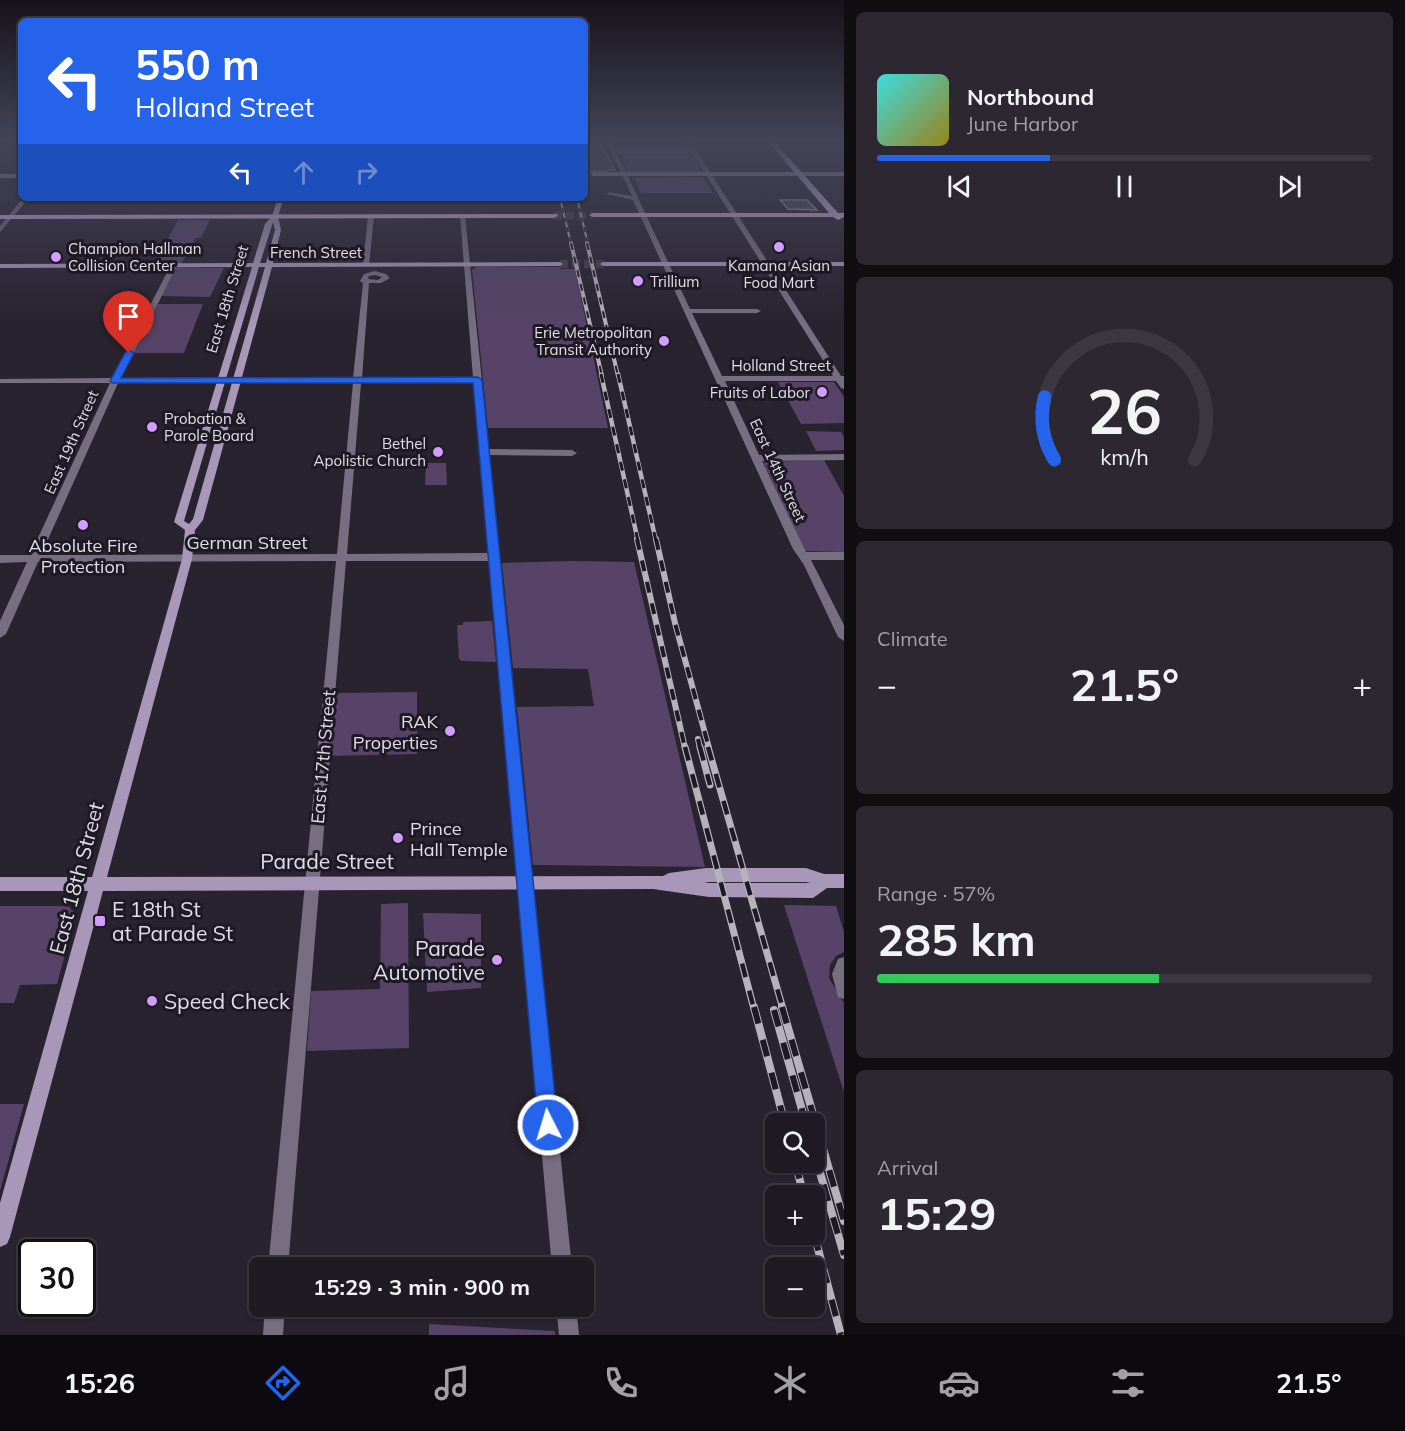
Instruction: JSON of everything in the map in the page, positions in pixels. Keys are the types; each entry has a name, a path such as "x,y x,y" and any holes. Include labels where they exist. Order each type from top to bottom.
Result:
{"main road":[{"path":"275,216 279,201"},
{"path":"826,201 840,215 844,225"},
{"path":"593,215 840,215"},
{"name":"East 18th Street","path":"0,1238 187,559 190,529 198,520 269,265 278,230 275,216"},
{"name":"East 18th Street","path":"190,529 179,522 255,265 268,224 275,216"},
{"path":"0,217 554,216"},
{"name":"French Street","path":"0,266 560,264"},
{"path":"603,264 844,264"},
{"name":"Parade Street","path":"0,884 653,882 709,890 813,891 824,881 844,881"}],"street":[{"path":"0,230 23,201"},
{"name":"East 14th Street","path":"637,201 718,379 844,637"},
{"path":"726,201 842,380"},
{"path":"366,265 371,216"},
{"path":"462,216 561,1257"},
{"name":"East 19th Street","path":"0,634 115,381 174,266"},
{"name":"East 17th Street","path":"279,1257 366,283"},
{"path":"687,311 757,311"},
{"name":"Holland Street","path":"718,379 842,380"},
{"path":"0,381 478,380"},
{"path":"484,452 572,453"},
{"path":"756,458 844,457"},
{"path":"803,556 844,556"},
{"name":"German Street","path":"0,559 494,557"},
{"path":"844,965 840,974 844,991"},
{"path":"273,1335 274,1317"},
{"path":"567,1317 568,1335"}],"shaded area":[{"path":"178,220 210,220 201,238 196,238 181,264 154,264"},
{"path":"477,267 575,269 608,428 488,428 472,270"},
{"path":"175,268 224,268 210,297 161,296"},
{"path":"158,304 203,304 184,353 132,353"},
{"path":"778,382 834,382 844,397 844,423 801,424"},
{"path":"806,431 841,432 844,437 844,450 816,451"},
{"path":"824,460 844,496 844,552 805,551 763,462"},
{"path":"426,463 446,463 447,485 425,485"},
{"path":"634,562 705,867 533,865 517,707 594,706 588,669 513,668 502,563"},
{"path":"492,621 496,662 459,659 457,625 463,625 463,622"},
{"path":"417,692 417,754 329,756 335,693"},
{"path":"408,903 409,1048 307,1051 311,991 380,989 381,904"},
{"path":"784,905 836,906 844,932 844,952 836,956 830,965 829,978 844,1003 844,1092"},
{"path":"0,906 68,906 76,914 57,984 20,985 14,1003 0,1003"},
{"path":"423,913 481,914 481,988 427,992"},
{"path":"0,1104 24,1104 0,1191"},
{"path":"429,1324 555,1331 555,1335 429,1335"}],"building":[{"path":"781,201 808,201 817,210 788,209"}],"tunnel":[{"path":"554,216 593,215"},
{"path":"560,264 603,264"}],"railway":[{"path":"561,201 571,244"},
{"path":"578,201 588,244"},
{"path":"571,243 602,376"},
{"path":"587,243 618,376"},
{"path":"601,374 638,541"},
{"path":"618,374 656,541"},
{"path":"637,539 685,748"},
{"path":"656,539 675,623 709,748"},
{"path":"698,739 700,748"},
{"path":"685,747 754,1009"},
{"path":"700,747 710,785"},
{"path":"708,747 783,1009"},
{"path":"754,1007 782,1113"},
{"path":"782,1007 844,1221"},
{"path":"774,1010 803,1113"},
{"path":"798,1173 801,1185"},
{"path":"820,1173 844,1255"},
{"path":"817,1245 841,1335"}],"place":[{"name":"Kamana Asian Food Mart","path":"779,247"},
{"name":"Champion Hallman Collision Center","path":"56,257"},
{"name":"Trillium","path":"638,281"},
{"name":"Erie Metropolitan Transit Authority","path":"664,341"},
{"name":"Fruits of Labor","path":"822,392"},
{"name":"Probation & Parole Board","path":"152,427"},
{"name":"Bethel Apolistic Church","path":"438,452"},
{"name":"Absolute Fire Protection","path":"83,525"},
{"name":"RAK Properties","path":"450,731"},
{"name":"Prince Hall Temple","path":"398,838"},
{"name":"E 18th St at Parade St","path":"100,921"},
{"name":"Parade Automotive","path":"497,960"},
{"name":"Speed Check","path":"152,1001"}],"route":[{"path":"129,353 115,381 478,380 548,1125"}]}
